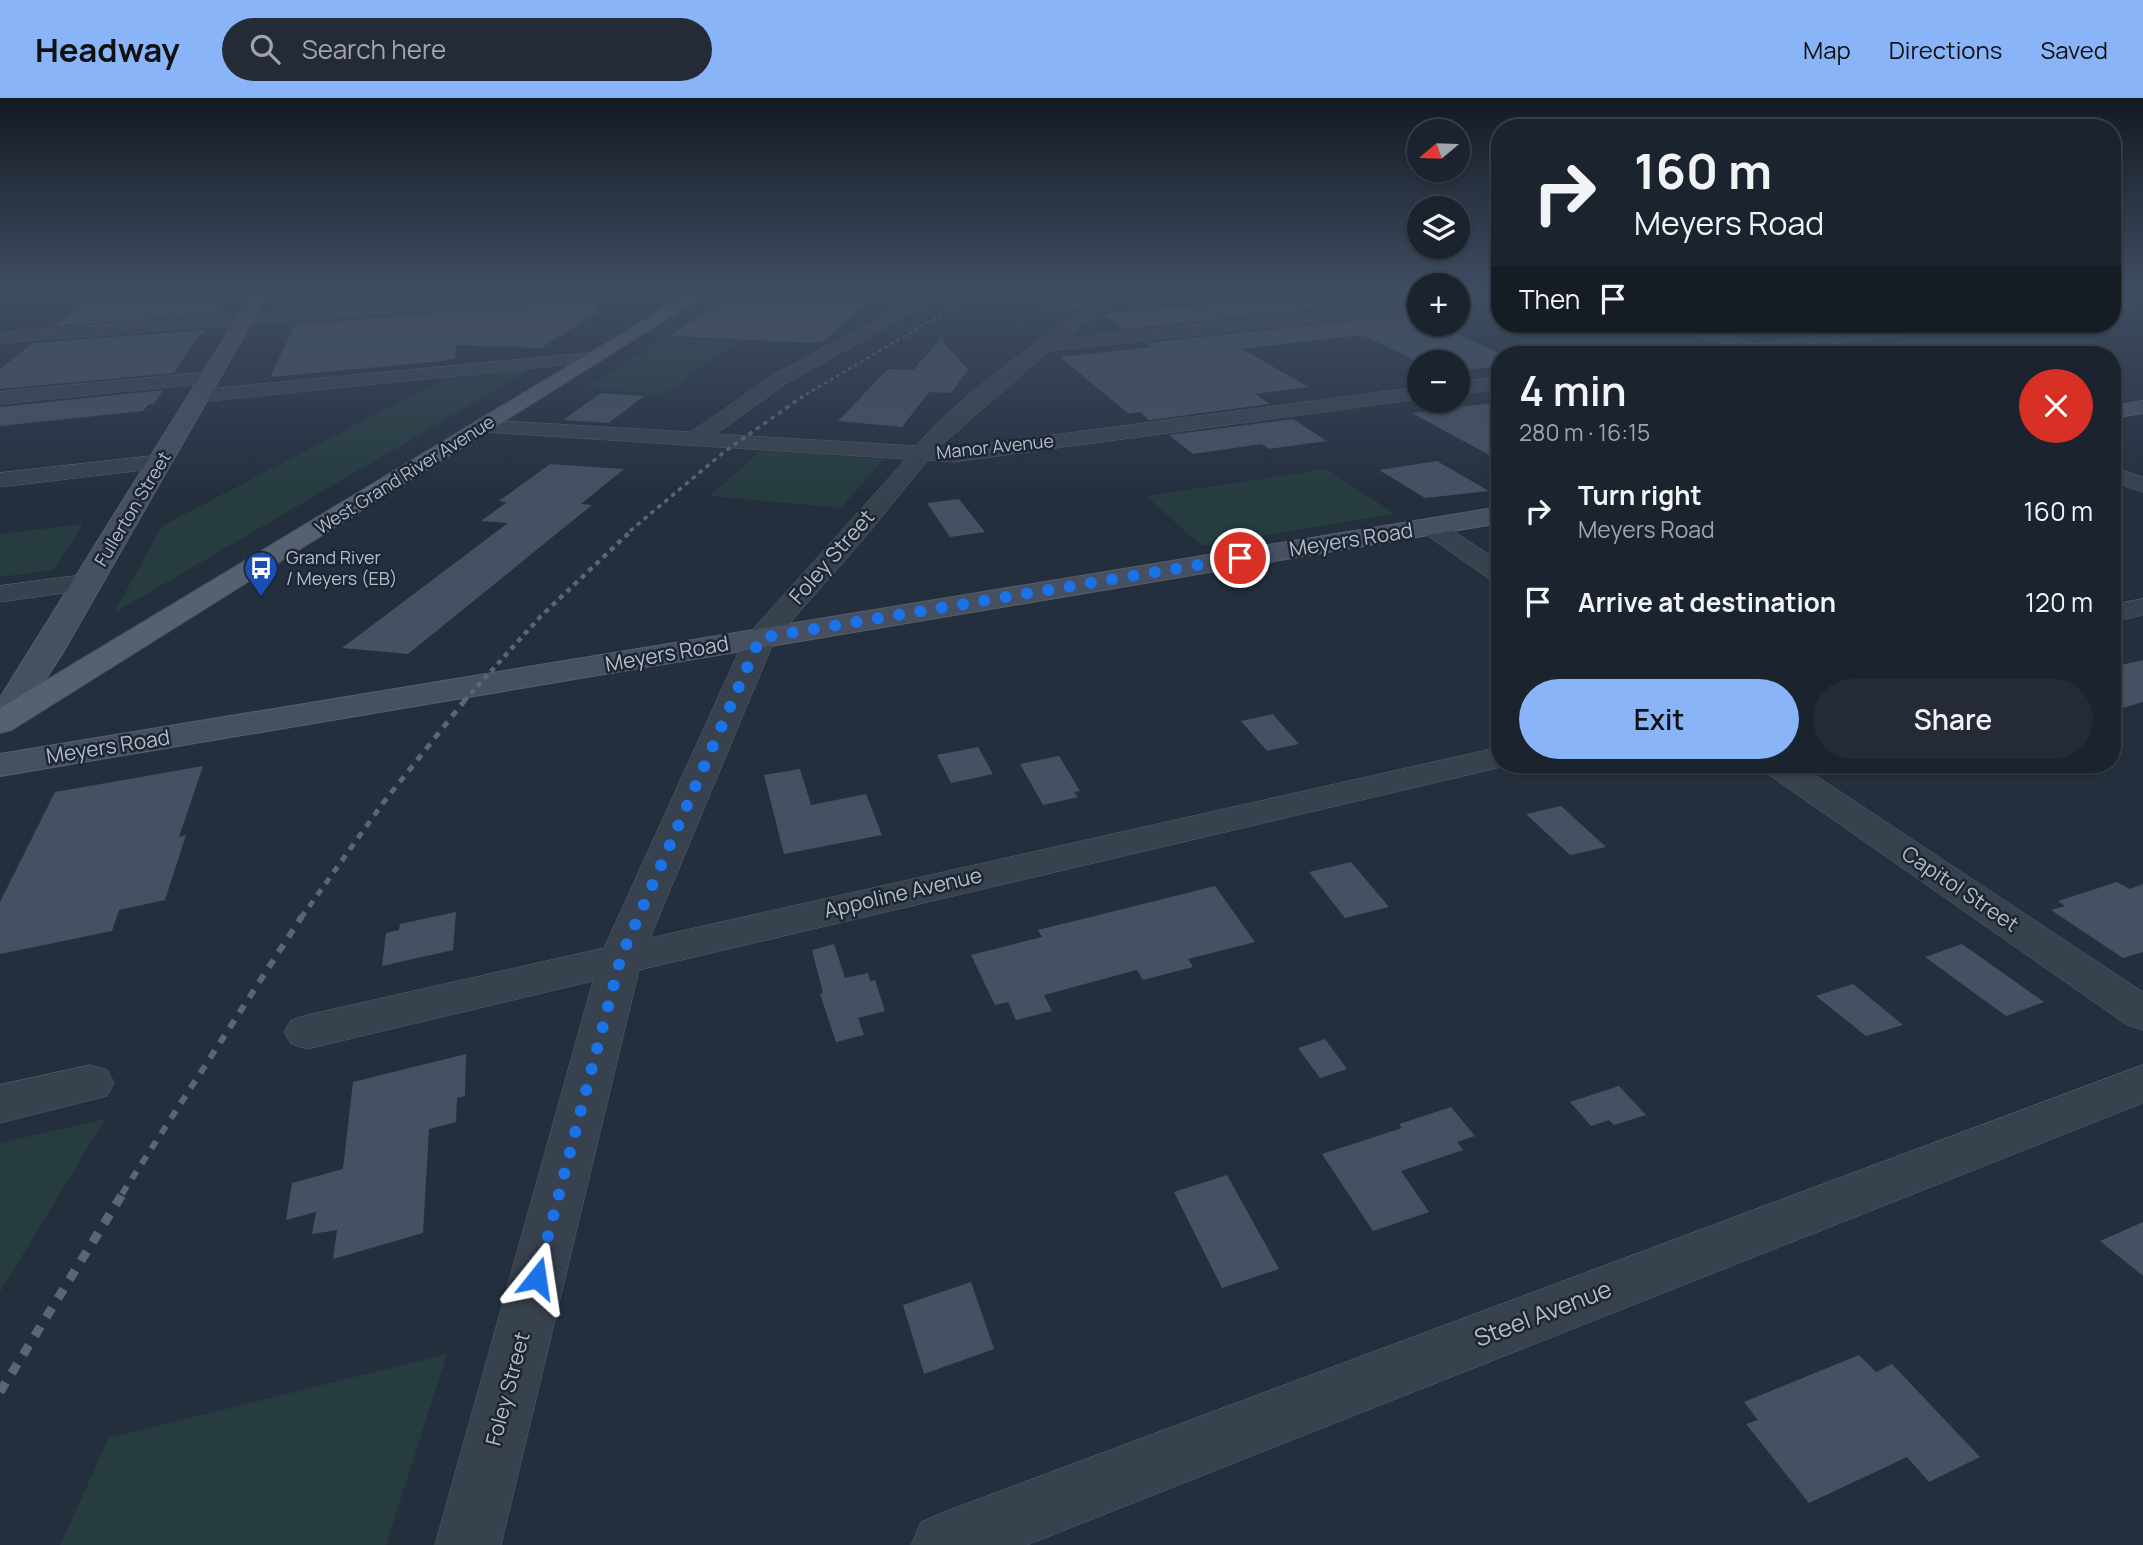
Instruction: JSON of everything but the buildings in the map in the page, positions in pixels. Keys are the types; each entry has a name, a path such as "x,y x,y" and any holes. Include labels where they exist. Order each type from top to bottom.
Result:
{"main road":[{"name":"West Grand River Avenue","path":"0,723 592,360"}],"street":[{"name":"Fullerton Street","path":"0,723 89,582 221,360"},
{"path":"0,398 205,387 563,360"},
{"path":"696,438 780,379 818,360"},
{"name":"Foley Street","path":"468,1545 621,957 760,638 853,536 939,433 1028,360"},
{"path":"1470,387 1491,384"},
{"name":"Manor Avenue","path":"484,426 953,455 1407,395"},
{"path":"2121,411 2143,407"},
{"path":"0,480 161,462"},
{"path":"2121,477 2143,485"},
{"name":"Meyers Road","path":"0,765 1491,517"},
{"path":"1431,527 1491,568"},
{"path":"0,594 89,582"},
{"path":"2121,612 2143,607"},
{"name":"Appoline Avenue","path":"307,1032 621,957 1491,759"},
{"name":"Capitol Street","path":"1789,773 2143,1014"},
{"path":"0,1104 90,1083"},
{"name":"Steel Avenue","path":"944,1545 2143,1083"}],"green space":[{"path":"631,360 713,360 664,394 584,389"},
{"path":"532,369 114,613 162,526 447,377"},
{"path":"760,451 884,459 841,508 710,496"},
{"path":"1327,469 1395,514 1202,546 1146,496"},
{"path":"83,524 53,570 0,577 0,534"},
{"path":"105,1119 0,1292 0,1143"},
{"path":"447,1354 386,1545 60,1545 109,1438"}],"railway":[{"path":"801,397 865,360"},
{"path":"630,531 724,452 801,397"},
{"path":"464,701 541,616 632,530"},
{"path":"301,918 383,803 465,700"},
{"path":"122,1194 302,916"},
{"path":"0,1392 123,1193"}],"place":[{"name":"Grand River / Meyers (EB)","path":"261,598"}],"route":[{"path":"537,1278 621,957 760,638 1240,558"}]}
